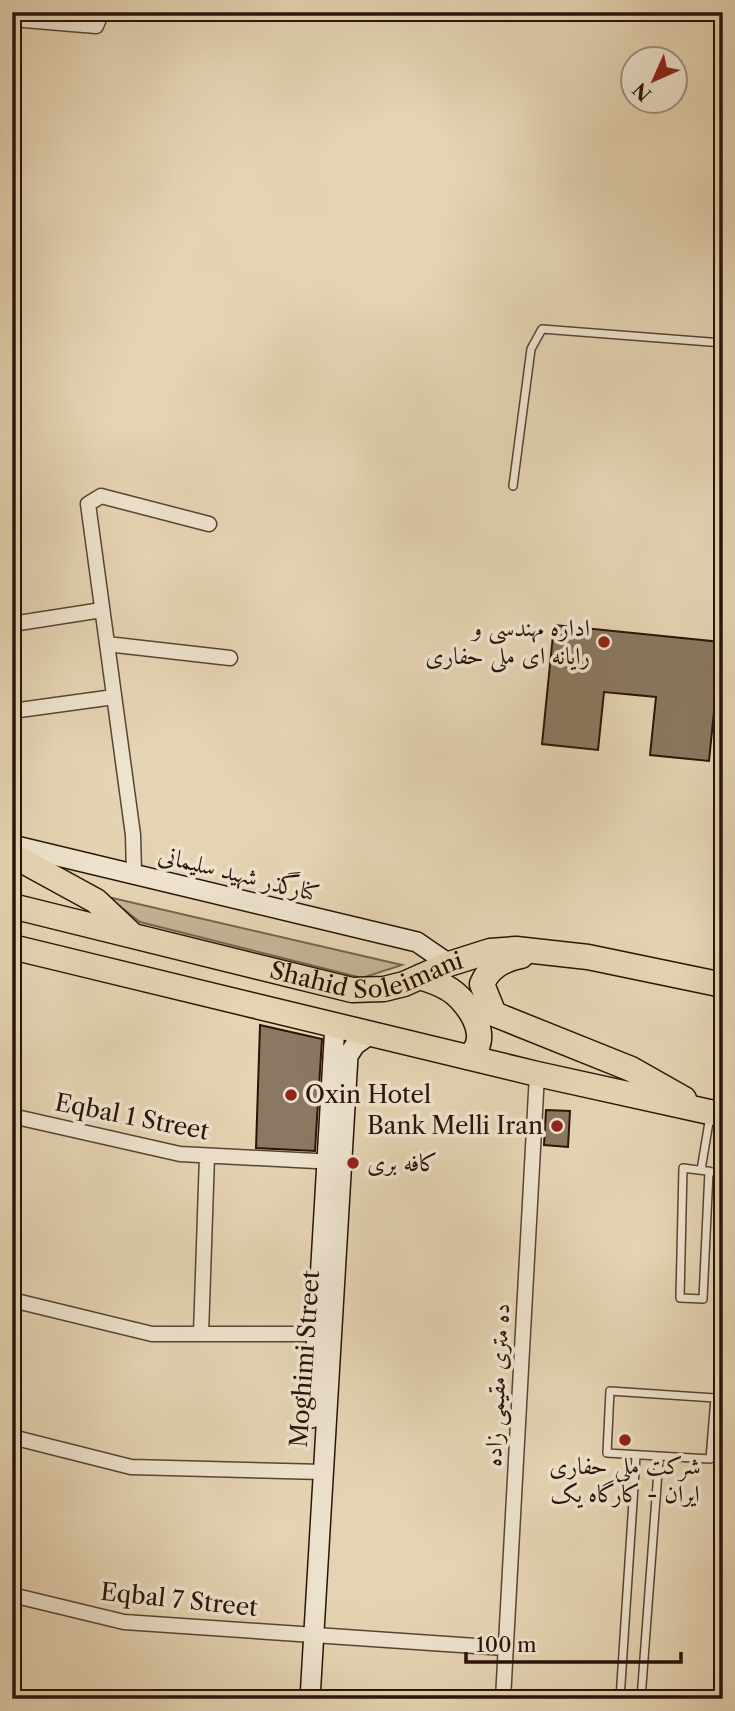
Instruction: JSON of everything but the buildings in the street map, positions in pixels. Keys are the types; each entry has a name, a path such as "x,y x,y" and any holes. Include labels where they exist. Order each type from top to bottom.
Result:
{"highway":[{"path":"12,855 96,901 134,936"},
{"name":"Shahid Soleimani","path":"12,906 352,990 384,989 490,951 516,949 588,957 723,985"},
{"name":"Shahid Soleimani","path":"12,947 537,1074 710,1112"},
{"path":"542,953 515,957 495,965 486,974 482,984 494,1014 631,1069 710,1112"},
{"path":"420,977 448,988 473,1015 480,1039 475,1052 468,1057"}],"main road":[{"name":"کنارگذر شهید سلیمانی","path":"12,845 417,942 449,964"},
{"name":"Moghimi Street","path":"335,1024 335,1162"},
{"name":"Moghimi Street","path":"298,1699 306,1636 335,1162 348,1056 355,1045 372,1033"},
{"name":"Moghimi Street","path":"306,1636 310,1699"}],"street":[{"path":"12,19 96,26 102,12"},
{"path":"134,873 133,835 88,504 101,496 209,524"},
{"path":"12,624 102,610"},
{"path":"107,644 230,658"},
{"path":"12,711 114,697"},
{"name":"ده متری مقیمی زاده","path":"503,1699 537,1074"},
{"name":"Eqbal 1 Street","path":"12,1116 180,1154 335,1162"},
{"path":"201,1334 207,1156"},
{"path":"12,1300 152,1334 324,1334"},
{"path":"12,1437 131,1467 316,1471"},
{"name":"Eqbal 7 Street","path":"12,1595 124,1622 505,1648"}],"lane":[{"path":"513,486 531,349 542,329 723,343"},
{"path":"710,1112 705,1171 703,1299 680,1298 683,1168 705,1171 723,1174"},
{"path":"610,1391 715,1398 710,1459 659,1458 607,1453 610,1391"},
{"path":"620,1699 636,1456"},
{"path":"641,1699 659,1458"}],"shaded area":[{"path":"108,897 402,965 362,978 140,922"}],"place":[{"name":"اداره مهندسی و رایانه ای ملی حفاری","path":"604,642"},
{"name":"Oxin Hotel","path":"291,1095"},
{"name":"Bank Melli Iran","path":"557,1126"},
{"name":"کافه بری","path":"353,1163"},
{"name":"شرکت ملی حفاری ایران - کارگاه یک","path":"625,1440"}]}
